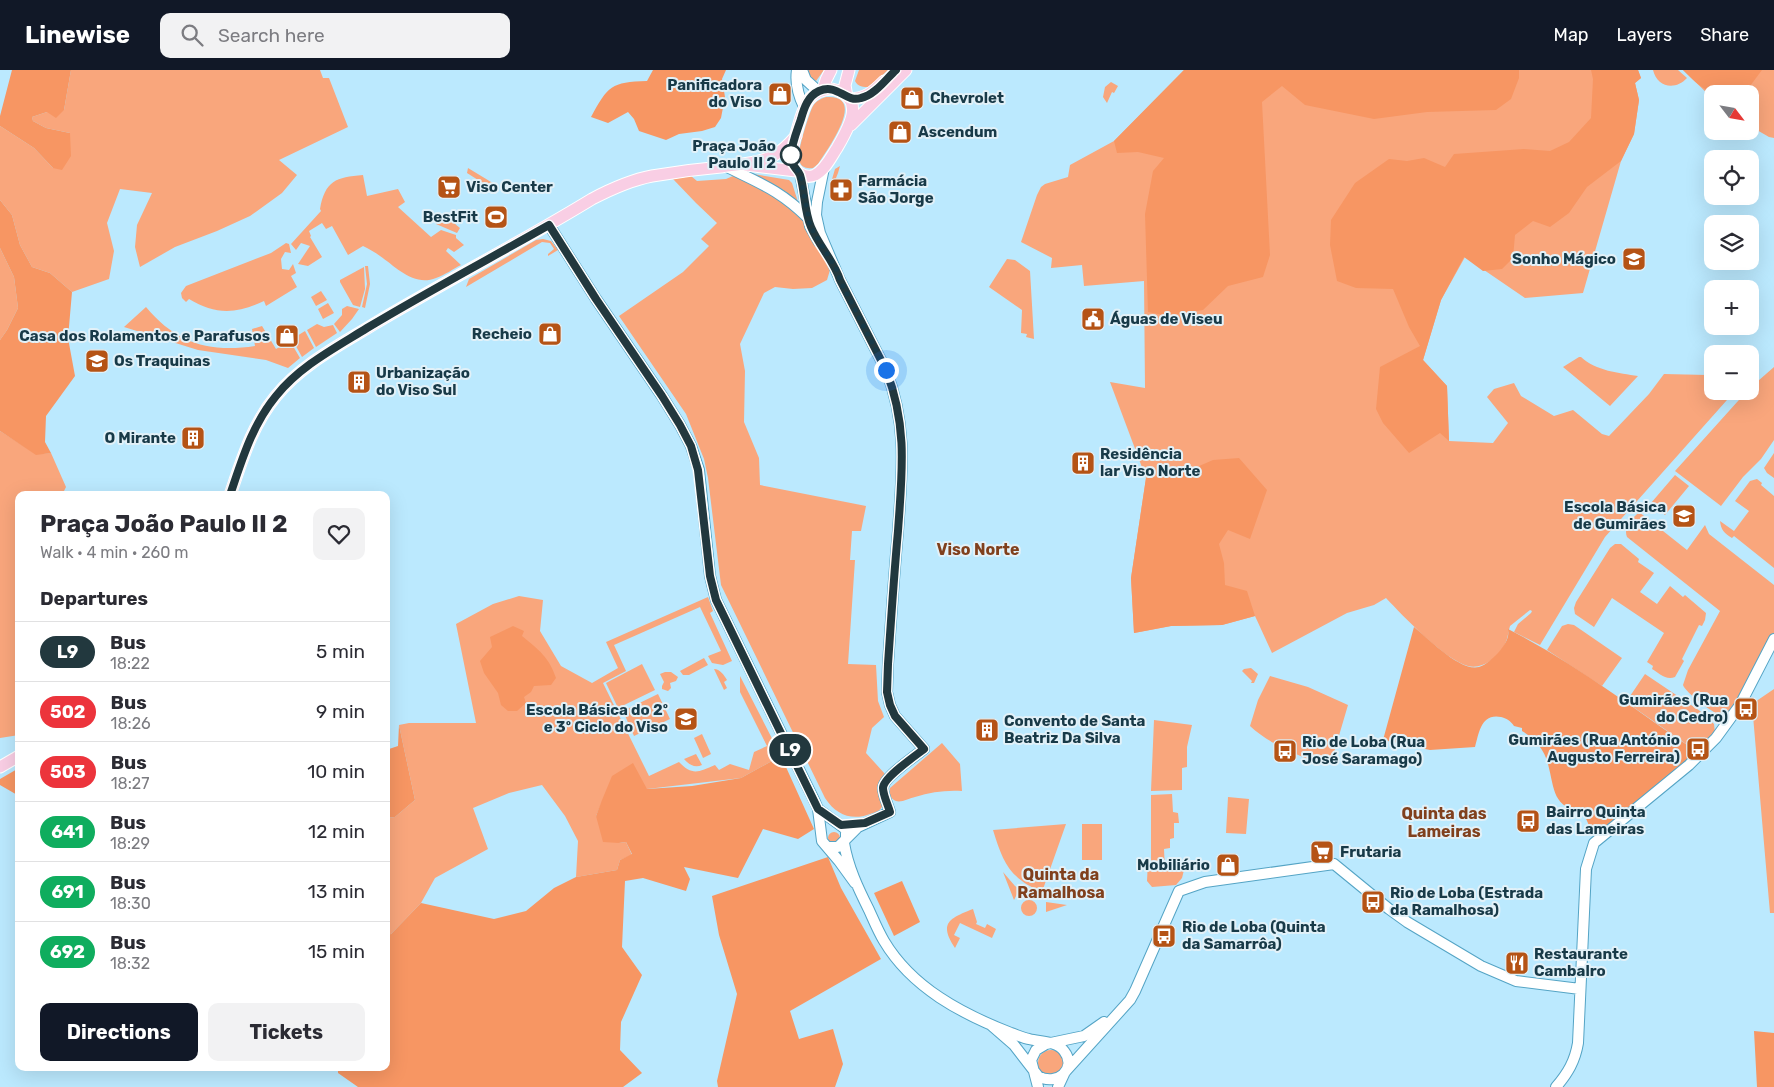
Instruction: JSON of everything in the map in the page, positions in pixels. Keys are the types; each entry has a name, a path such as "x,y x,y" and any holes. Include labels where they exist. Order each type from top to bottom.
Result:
{"main road":[{"path":"798,172 792,165 791,158 804,107 810,98 820,91 831,70"},
{"path":"849,70 846,85 853,113 849,127"},
{"path":"820,91 836,90 848,98 859,99 868,96 896,70"},
{"path":"231,491 243,454 258,422 276,396 304,368 394,312 592,199 631,182 677,172 744,165 798,172 806,176 813,176 824,168 849,127 906,70"},
{"path":"744,165 775,155 796,136"},
{"path":"0,767 15,758"}],"street":[{"path":"797,70 798,95 804,107"},
{"path":"802,70 806,80 820,91"},
{"path":"725,166 755,180 786,198 808,219"},
{"path":"824,168 820,182 816,215 820,233 840,280 886,370 892,385 900,418 903,458 887,692 895,716 924,749 884,784 883,788 890,812 865,823 834,848 827,846"},
{"path":"798,172 810,226 837,270"},
{"path":"549,225 596,299 662,396 691,446 698,470 710,576 716,600 818,809 822,841 856,884"},
{"path":"1556,1087 1566,1076 1576,1055 1578,1043 1586,869 1594,843 1689,765 1708,747 1740,705 1774,639"},
{"path":"818,809 846,831 845,841 848,863 856,884 884,941 910,975 931,992 991,1025 1027,1039 1058,1046 1066,1054 1068,1066 1058,1087"},
{"path":"821,832 822,828 829,823 865,823"},
{"path":"991,1025 1014,1045 1034,1072 1043,1079 1050,1080 1061,1077 1088,1045 1123,1009 1135,991 1179,891 1197,884 1334,864 1389,909 1481,966 1516,981 1580,989"},
{"path":"1038,1087 1032,1060 1033,1055 1041,1046 1084,1036 1123,1009"}],"shaded area":[{"path":"12,70 71,70 64,110 56,118 47,112 32,117 33,121 46,128 70,133 71,156 62,170 53,168 34,148 0,126 0,116"},
{"path":"71,70 320,70 323,78 329,78 348,127 279,160 297,175 282,193 250,216 175,247 140,267 135,247 137,225 152,193 120,189 107,223 114,251 109,279 72,292 50,273 32,267 20,245 12,215 0,200 0,126 34,148 53,168 70,133 46,128 33,121 32,117 47,112 64,110"},
{"path":"653,70 726,70 722,79 725,97 721,118 715,127 679,134 666,140 639,131 634,119 628,112 608,123 591,117 602,98 612,88 625,83 647,81"},
{"path":"808,70 824,70 816,81 810,77"},
{"path":"859,70 888,70 870,87 861,86 856,83"},
{"path":"1184,70 1638,70 1641,78 1635,83 1639,100 1634,134 1621,161 1583,293 1525,298 1465,257 1441,300 1423,360 1447,386 1449,441 1493,443 1508,423 1487,397 1494,389 1514,383 1521,396 1554,416 1573,410 1602,434 1609,436 1649,394 1664,374 1704,375 1704,400 1727,400 1605,537 1540,645 1514,632 1518,624 1531,613 1532,611 1530,610 1510,626 1505,644 1494,658 1479,666 1468,666 1436,647 1386,598 1374,605 1347,613 1272,653 1255,616 1222,625 1171,626 1134,633 1131,578 1146,478 1110,382 1145,388 1144,281 1084,286 1082,265 1051,268 1052,258 1021,242 1041,187 1068,177 1070,165 1114,141"},
{"path":"1184,70 1519,70 1519,78 1511,99 1496,110 1427,112 1374,119 1305,105 1282,86 1262,102 1270,255 1263,277 1228,286 1203,310 1168,316 1148,312 1145,214 1153,171 1164,158 1138,152 1117,153 1114,141"},
{"path":"1591,70 1638,70 1641,78 1635,83 1639,100 1634,134 1621,161 1587,187 1569,213 1550,227 1533,221 1515,235 1513,258 1502,269 1483,271 1464,257 1441,300 1423,360 1447,386 1449,441 1440,433 1409,453 1383,423 1376,409 1380,367 1420,346 1409,327 1393,289 1356,288 1337,281 1330,245 1331,220 1355,183 1389,159 1407,161 1424,158 1445,167 1454,154 1524,149 1550,151 1569,142 1591,118 1593,79"},
{"path":"1653,70 1678,70 1687,78 1677,85 1667,85 1658,80"},
{"path":"1683,70 1774,70 1774,138 1759,131 1759,85 1704,85 1704,90"},
{"path":"1683,70 1762,70 1751,85 1704,85 1704,88"},
{"path":"1111,82 1118,86 1114,93 1112,92 1107,103 1103,97 1105,87"},
{"path":"826,97 838,98 844,104 841,124 818,164 813,168 806,168 802,166 799,159 804,132 813,106 818,100"},
{"path":"840,166 834,183 836,191 831,189 830,186 835,169"},
{"path":"468,168 496,185 494,190 467,173"},
{"path":"753,174 789,180 792,183 798,202 786,192"},
{"path":"363,175 367,196 398,189 405,202 398,207 431,237 441,230 456,235 456,238 464,245 454,252 448,248 446,251 461,265 436,278 420,280 413,278 363,246 348,255 332,226 326,229 322,223 309,231 310,237 322,257 308,266 298,264 310,246 301,243 296,250 291,244 321,211 322,200 329,186 339,179"},
{"path":"691,176 697,181 726,179 733,176 784,201 803,219 818,244 830,270 827,280 812,288 793,289 775,287 764,293 740,344 745,371 744,422 759,458 760,485 866,506 861,531 852,531 850,560 855,560 848,664 876,665 878,701 884,717 872,728 866,753 885,774 878,786 883,805 875,813 857,817 845,815 834,809 825,798 721,585 708,478 704,459 686,414 619,316 683,272 709,246 701,239 717,223 673,179"},
{"path":"0,200 12,215 20,245 32,267 50,273 72,292 68,338 75,376 46,416 45,442 51,453 36,455 0,431 0,340 18,308 14,277 0,248"},
{"path":"437,213 447,217 460,228 457,233 436,224 440,217"},
{"path":"536,240 551,241 558,250 548,256 554,249 550,243 542,242 466,287 469,279"},
{"path":"286,243 289,244 291,253 285,252 281,259 282,269 289,270 293,264 296,273 291,276 297,287 266,306 264,301 245,308 226,311 208,308 189,299 186,302 182,298 181,293 186,286 271,253"},
{"path":"0,248 14,277 18,308 0,340"},
{"path":"1007,259 1015,260 1030,271 1034,339 1026,337 1027,334 1021,333 1022,310 989,287"},
{"path":"365,266 368,266 370,284 365,308 362,307 367,284"},
{"path":"364,267 365,289 360,307 353,305 340,280"},
{"path":"321,291 327,300 316,306 311,297"},
{"path":"328,303 334,313 323,319 318,309"},
{"path":"347,306 359,309 340,332 334,324 342,315 342,309"},
{"path":"146,307 169,329 194,343 223,348 255,346 252,329 262,326 276,349 290,341 300,358 288,368 266,360 198,350 124,327"},
{"path":"317,324 324,327 333,325 337,333 316,347 307,330"},
{"path":"305,331 314,348 302,357 292,339"},
{"path":"1579,357 1601,368 1638,376 1610,406 1563,367"},
{"path":"1774,367 1774,440 1761,459 1743,477 1721,506 1675,471 1739,400 1759,400 1759,380"},
{"path":"0,431 36,454 51,453 66,487 64,491 15,491 15,736 0,738"},
{"path":"1774,453 1774,478 1764,468"},
{"path":"1239,458 1267,490 1250,539 1228,530 1219,544 1224,563 1225,585 1247,591 1255,616 1222,625 1171,626 1134,633 1131,578 1146,478 1183,473 1213,460"},
{"path":"1675,475 1689,486 1665,515 1651,503"},
{"path":"1757,479 1774,496 1774,568 1734,536 1732,538 1727,534 1720,524 1720,521 1734,531 1749,511 1735,501 1750,481"},
{"path":"1639,512 1687,550 1705,525 1709,534 1774,585 1774,633 1746,685 1729,713 1725,715 1706,707 1689,693 1683,685 1688,670 1720,611 1627,537 1627,527"},
{"path":"1615,544 1621,544 1639,559 1638,562 1654,573 1640,592 1657,604 1670,586 1683,597 1685,595 1706,613 1705,620 1702,626 1699,625 1675,677 1663,676 1652,669 1653,666 1647,662 1664,633 1612,598 1594,627 1575,614 1576,602 1610,548"},
{"path":"519,596 543,600 540,631 561,666 592,683 618,668 606,642 708,597 713,611 710,613 732,661 723,665 712,663 708,656 721,651 700,607 614,645 626,671 603,683 649,776 679,762 692,771 700,771 715,765 719,770 730,764 749,770 754,752 767,746 740,692 740,676 781,756 741,778 647,789 613,776 596,816 619,843 626,842 632,855 620,860 617,870 576,877 578,841 565,816 542,785 509,793 473,808 488,849 435,878 421,903 390,934 390,818 395,817 415,800 399,725 409,723 476,723 456,624 493,604"},
{"path":"1574,625 1622,658 1602,686 1547,650 1562,626"},
{"path":"513,626 524,631 522,636 547,659 556,678 551,685 534,686 531,692 524,697 526,703 517,711 508,711 501,705 498,693 484,673 480,661 492,647 490,637"},
{"path":"1414,627 1454,659 1471,667 1484,665 1498,653 1507,639 1508,629 1557,656 1604,687 1696,751 1694,757 1594,837 1584,814 1566,807 1560,802 1554,790 1546,759 1538,745 1522,731 1522,728 1514,726 1505,718 1494,717 1485,721 1475,747 1430,750 1383,740"},
{"path":"704,658 708,665 689,675 683,675 680,671"},
{"path":"642,664 655,690 618,708 606,683"},
{"path":"1251,668 1258,674 1254,683 1251,683 1252,681 1242,671"},
{"path":"714,669 720,671 727,680 724,682 727,688 724,690"},
{"path":"671,672 678,677 676,681 670,683 671,688 668,691 662,689 664,682 660,674"},
{"path":"1645,674 1700,711 1714,724 1715,733 1696,751 1626,702"},
{"path":"1270,676 1308,687 1348,705 1333,756 1324,759 1320,764 1274,743 1250,726 1258,700"},
{"path":"1774,689 1774,913 1770,913 1752,704"},
{"path":"658,694 670,719 634,736 623,711"},
{"path":"1154,720 1192,725 1187,747 1187,767 1182,768 1182,790 1151,791"},
{"path":"399,725 415,800 395,817 390,818 390,749 398,746"},
{"path":"702,734 711,754 703,758 694,738"},
{"path":"942,743 960,764 962,791 933,793 900,801 892,799 890,788"},
{"path":"696,754 702,765 692,765 684,759"},
{"path":"781,756 814,829 798,839 763,829 738,878 684,867 690,879 686,891 643,878 625,881 622,947 642,975 621,1022 620,1050 642,1073 623,1087 358,1087 338,1073 338,1071 390,1071 390,934 421,903 494,919 526,911 554,888 576,877 617,870 620,860 632,854 626,842 603,842 596,816 612,776 633,763 647,789 692,786 741,778"},
{"path":"15,770 15,794 0,785 0,779"},
{"path":"1172,794 1173,812 1178,813 1179,823 1174,823 1174,838 1170,839 1170,848 1164,849 1165,871 1184,870 1182,878 1176,885 1152,887 1147,881 1148,861 1151,861 1151,795"},
{"path":"1228,797 1249,799 1246,834 1226,833"},
{"path":"1066,824 1042,892 1022,881 1009,868 1000,851 993,830"},
{"path":"1082,824 1102,824 1102,860 1082,860"},
{"path":"832,832 836,832 840,838 836,844 832,844 828,840 828,836"},
{"path":"828,857 841,888 881,959 790,1011 799,1039 833,1029 843,1064 835,1087 718,1087 717,1081 737,994 719,935 712,896"},
{"path":"1003,872 1015,886 1023,891 1017,894 1014,900"},
{"path":"902,881 920,922 894,936 874,893"},
{"path":"1026,900 1032,900 1037,905 1035,914 1026,916 1021,911 1021,905"},
{"path":"1046,902 1067,905 1046,912"},
{"path":"973,909 976,924 985,928 987,924 996,929 992,938 960,923 954,935 960,938 955,948 947,933 949,922 958,915"},
{"path":"1754,1031 1774,1033 1774,1087 1757,1087"},
{"path":"1051,1050 1060,1054 1064,1063 1060,1072 1051,1076 1042,1072 1038,1063 1042,1054"}],"bus line":[{"name":"L9","path":"231,491 243,454 258,422 276,396 304,368 394,312 549,225 596,299 662,396 691,446 698,470 710,576 716,600 818,809 841,825 865,823 890,812 883,788 884,784 924,749 895,716 887,692 903,458 900,418 892,385 886,370 840,280 837,270 810,226 800,173 793,167 791,154 806,102 818,91 832,89 842,93 849,99 859,99 868,96 896,70"}],"place":[{"name":"Panificadora do Viso","path":"780,94"},
{"name":"Chevrolet","path":"912,98"},
{"name":"Ascendum","path":"900,132"},
{"name":"Praça João Paulo II 2","path":"791,155"},
{"name":"Viso Center","path":"449,187"},
{"name":"Farmácia São Jorge","path":"841,190"},
{"name":"BestFit","path":"496,217"},
{"name":"Sonho Mágico","path":"1634,259"},
{"name":"Águas de Viseu","path":"1093,319"},
{"name":"Recheio","path":"550,334"},
{"name":"Casa dos Rolamentos e Parafusos","path":"287,336"},
{"name":"Os Traquinas","path":"97,361"},
{"name":"Urbanização do Viso Sul","path":"359,382"},
{"name":"O Mirante","path":"193,438"},
{"name":"Residência lar Viso Norte","path":"1083,463"},
{"name":"Escola Básica de Gumirães","path":"1684,516"},
{"name":"Gumirães (Rua do Cedro)","path":"1746,709"},
{"name":"Escola Básica do 2º e 3º Ciclo do Viso","path":"686,719"},
{"name":"Convento de Santa Beatriz Da Silva","path":"987,730"},
{"name":"Gumirães (Rua António Augusto Ferreira)","path":"1698,749"},
{"name":"Rio de Loba (Rua José Saramago)","path":"1285,751"},
{"name":"Bairro Quinta das Lameiras","path":"1528,821"},
{"name":"Frutaria","path":"1322,852"},
{"name":"Mobiliário","path":"1228,865"},
{"name":"Rio de Loba (Estrada da Ramalhosa)","path":"1373,902"},
{"name":"Rio de Loba (Quinta da Samarrôa)","path":"1164,936"},
{"name":"Restaurante Cambalro","path":"1517,963"}],"district":[{"name":"Viso Norte","path":"978,549"},
{"name":"Quinta das Lameiras","path":"1444,822"},
{"name":"Quinta da Ramalhosa","path":"1061,883"}],"route":[{"path":"791,155 792,165 800,173 810,226 837,270 840,280 886,370"}]}
